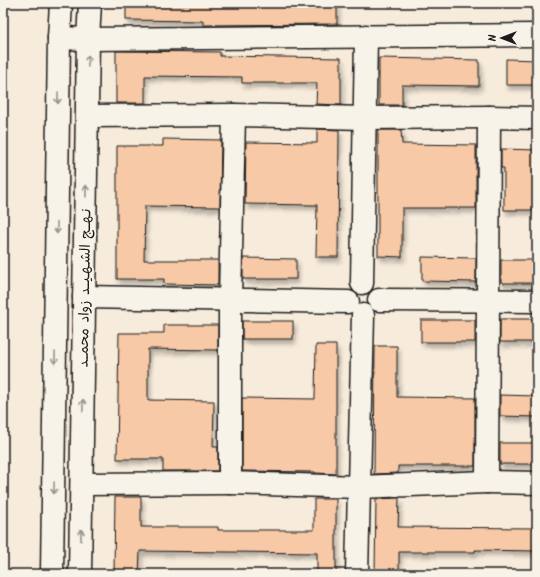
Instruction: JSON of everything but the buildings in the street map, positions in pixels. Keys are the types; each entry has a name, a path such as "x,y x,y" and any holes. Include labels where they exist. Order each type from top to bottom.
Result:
{"street":[{"name":"نـهــج الشـهـيــد زواد محمــد","path":"52,574 59,38 61,3"},
{"name":"نـهــج الشـهـيــد زواد محمــد","path":"80,574 88,39 90,3"},
{"path":"59,38 537,35"},
{"path":"362,283 366,36"},
{"path":"230,483 230,300 234,115"},
{"path":"87,116 234,115 365,118 537,118"},
{"path":"487,482 489,117"},
{"path":"84,297 230,300 356,308 374,311 379,300 375,288 362,283 354,286 349,293 356,308 359,487 357,574"},
{"path":"379,300 537,301"},
{"path":"82,484 230,483 359,487 487,482 537,483"}]}
